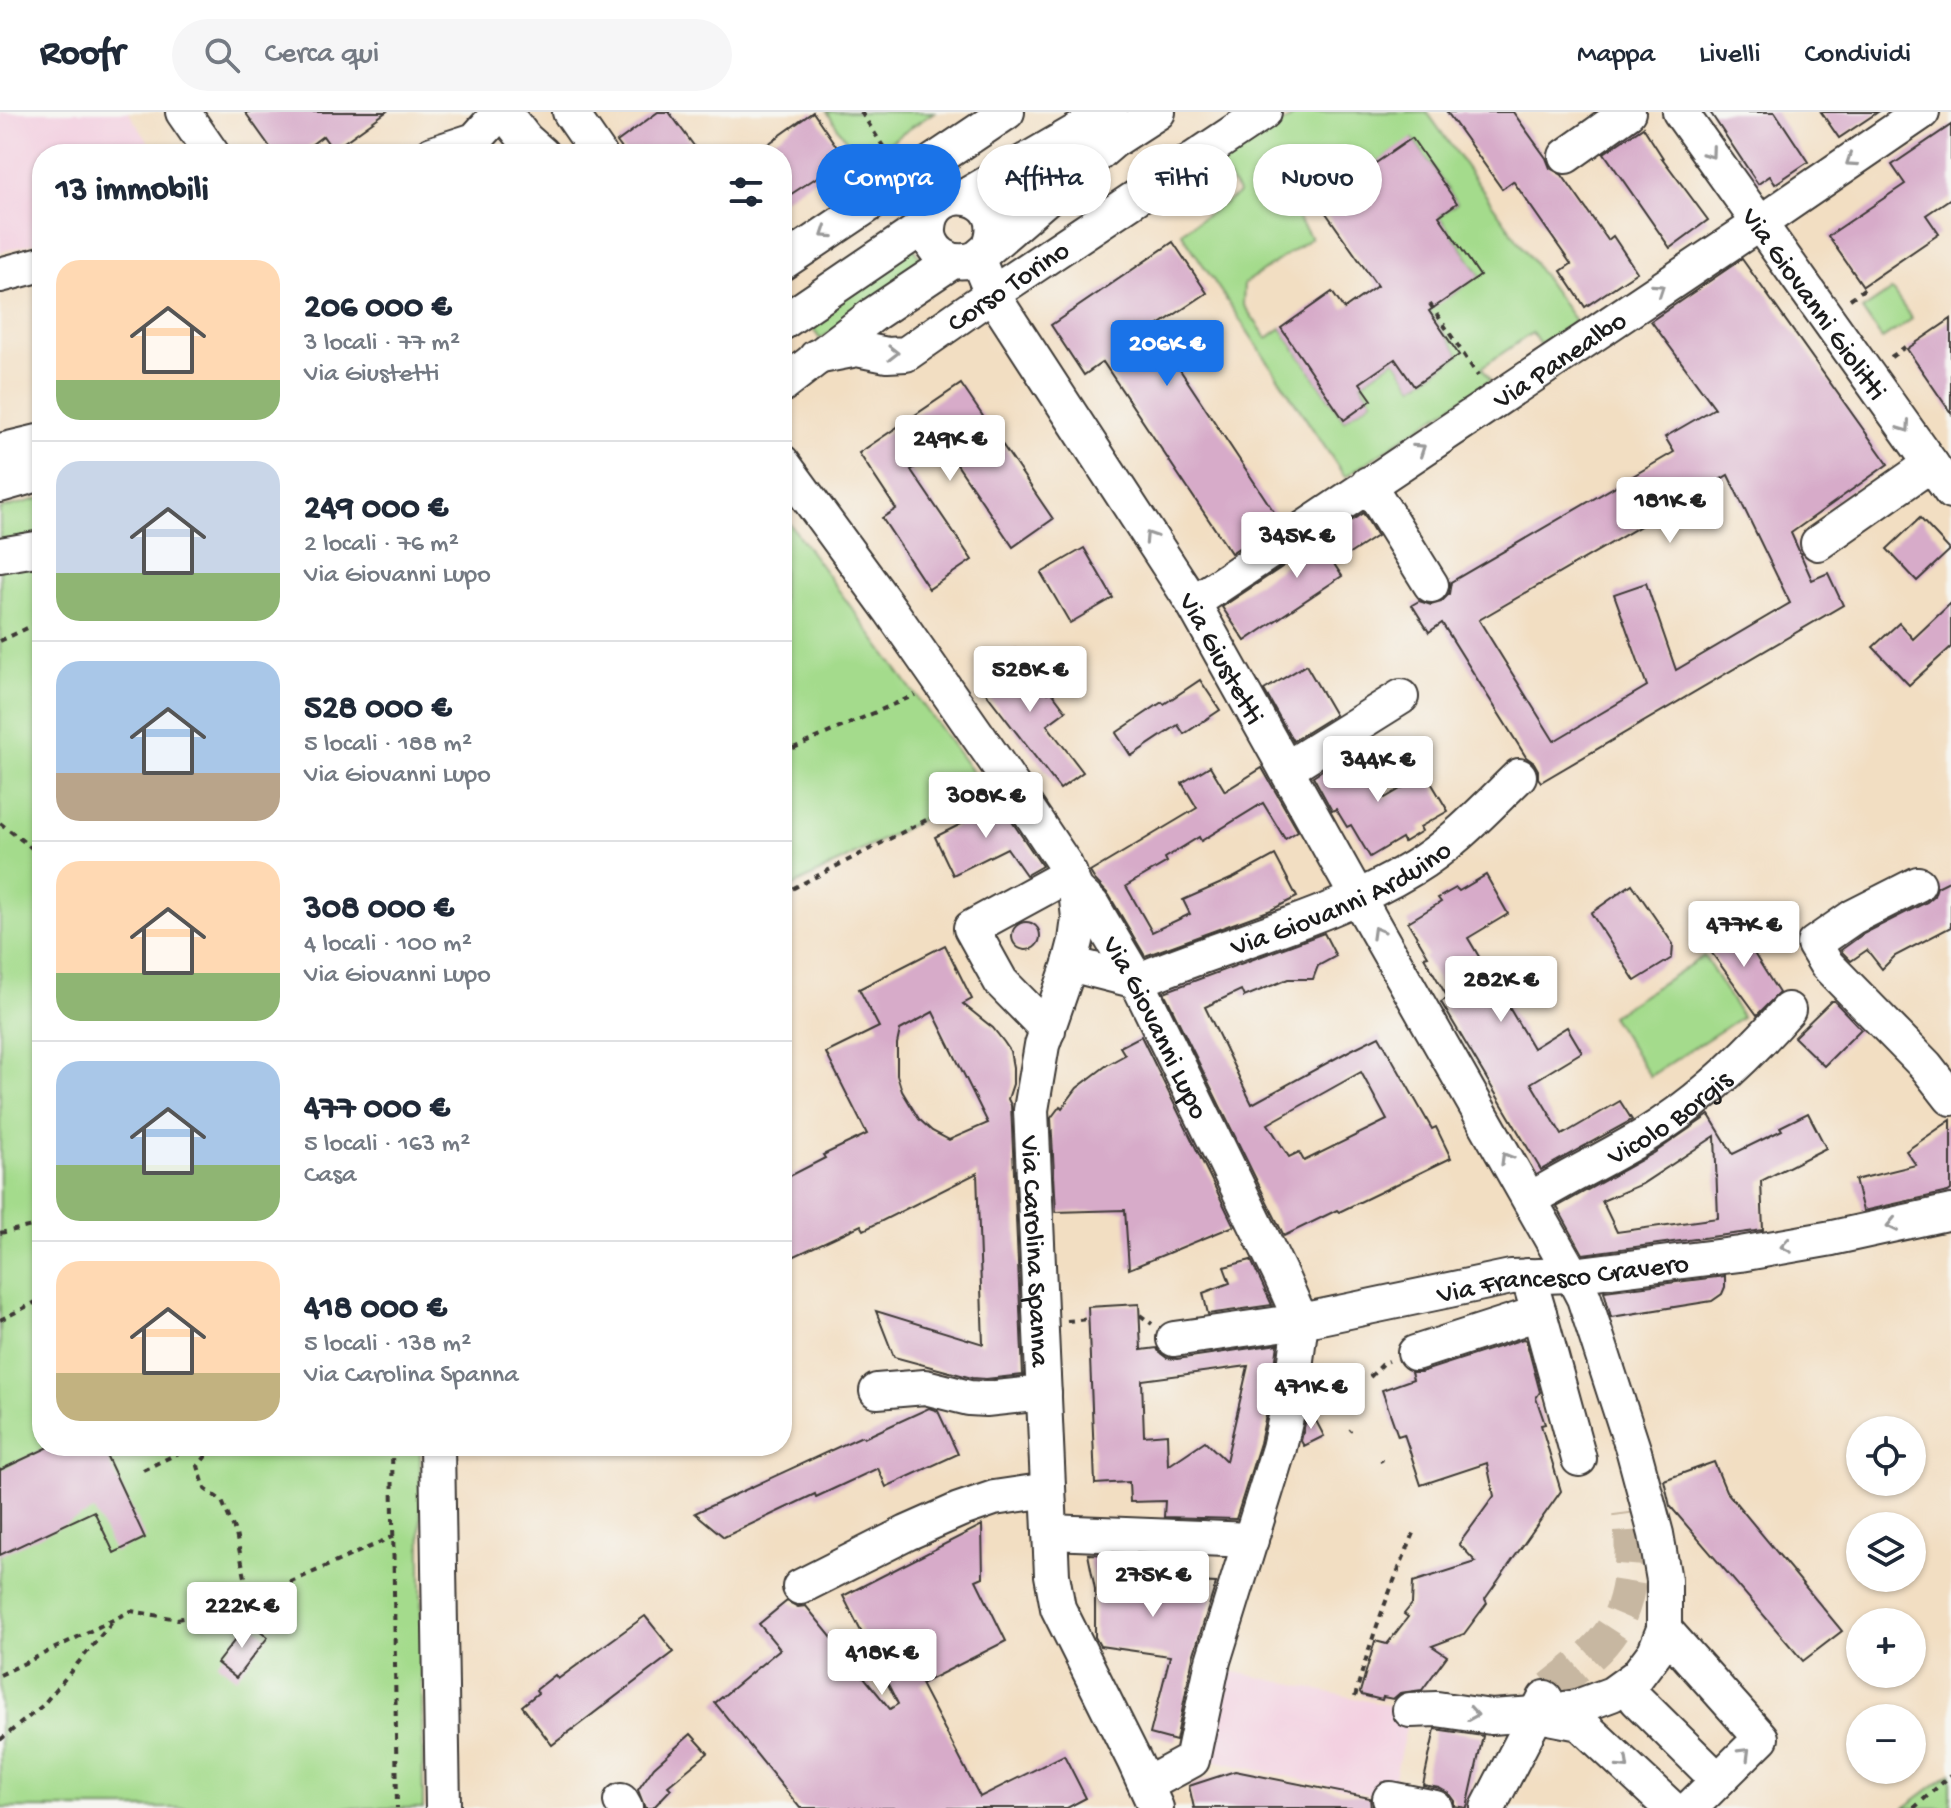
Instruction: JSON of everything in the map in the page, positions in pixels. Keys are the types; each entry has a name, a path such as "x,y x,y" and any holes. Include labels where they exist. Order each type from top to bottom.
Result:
{"street":[{"path":"183,112 205,144"},
{"path":"463,144 475,140 502,112 531,144"},
{"path":"570,112 592,144"},
{"path":"959,144 1007,112"},
{"path":"961,198 1110,112"},
{"name":"Corso Torino","path":"792,377 874,314 1013,229 1113,141 1158,112"},
{"name":"Corso Torino","path":"816,357 857,349 887,355 906,354 1264,112"},
{"path":"1566,156 1628,112"},
{"name":"Via Giovanni Giolitti","path":"1680,112 1942,473"},
{"name":"Via Panealbo","path":"1193,603 1760,223 1917,113"},
{"path":"961,162 970,137"},
{"name":"Corso Torino","path":"939,216 929,233 931,242 944,257 973,255 993,237 994,225 984,205 975,199 961,203"},
{"path":"792,256 852,216"},
{"path":"792,316 932,216"},
{"name":"Via Giustetti","path":"973,255 992,294 1193,603 1584,1298 1649,1507 1675,1640"},
{"path":"0,275 32,267"},
{"path":"2,469 32,448"},
{"path":"2,469 32,472"},
{"path":"1818,543 1942,473"},
{"name":"Via Giovanni Lupo","path":"792,476 941,683 1064,863 1073,882 1092,905 1137,981 1281,1276 1313,1318"},
{"path":"1368,484 1431,585"},
{"path":"0,555 32,550"},
{"path":"1286,769 1401,697"},
{"name":"Via Giovanni Arduino","path":"1137,981 1358,898 1416,867 1462,831 1519,776"},
{"path":"1048,1030 1001,982 971,928 1073,882"},
{"name":"Via Carolina Spanna","path":"1073,882 1079,918 1070,964 1037,1070 1031,1110 1052,1575 1058,1608 1151,1796"},
{"path":"1918,884 1853,917 1814,944 1826,964 1926,1066 1951,1098"},
{"path":"1070,964 1137,981"},
{"name":"Vicolo Borgis","path":"1530,1200 1642,1137 1674,1115 1719,1080 1788,1010"},
{"name":"Via Francesco Cravero","path":"1174,1339 1313,1318 1511,1277 1572,1275 1740,1254 1951,1212"},
{"path":"1528,1276 1579,1459"},
{"path":"1415,1353 1539,1313"},
{"path":"1151,1796 1192,1760 1213,1661 1279,1448 1313,1318"},
{"name":"Via Carolina Spanna","path":"877,1391 925,1387 986,1399 1044,1393"},
{"path":"1629,1512 1619,1467 1634,1452"},
{"path":"437,1456 443,1808"},
{"path":"800,1587 959,1510 994,1498 1048,1490"},
{"path":"1050,1532 1251,1540"},
{"path":"1596,1738 1637,1700 1675,1640"},
{"path":"1410,1710 1437,1709 1491,1717 1543,1701 1577,1707 1612,1694 1637,1676 1655,1652 1675,1640"},
{"path":"1675,1640 1761,1738 1690,1808"},
{"path":"1637,1700 1718,1780"},
{"path":"1543,1701 1580,1723 1671,1808"},
{"path":"1491,1804 1543,1701"},
{"path":"1390,1799 1435,1808"}],"path":[{"path":"861,112 882,144"},
{"path":"1844,302 1864,289"},
{"path":"1430,304 1479,378 1486,373"},
{"path":"1886,360 1905,347"},
{"path":"0,641 32,626"},
{"path":"792,749 941,683"},
{"path":"792,889 1007,779"},
{"path":"0,825 32,849"},
{"path":"0,1233 32,1226"},
{"path":"0,1320 32,1304"},
{"path":"143,1470 172,1456"},
{"path":"206,1456 198,1466 205,1489 222,1501 236,1534 250,1601"},
{"path":"392,1456 397,1808"},
{"path":"1355,1697 1393,1580 1415,1531"},
{"path":"0,1675 131,1611 177,1619 231,1609 394,1536"},
{"path":"0,1740 42,1706 115,1619"},
{"path":"1914,1808 1951,1775"}],"shaded area":[{"path":"0,112 128,112 150,144 32,144 32,244 0,252"},
{"path":"1212,1667 1410,1710 1390,1799 1193,1756"}],"green space":[{"path":"827,112 934,112 887,144 849,144"},
{"path":"1300,112 1427,112 1575,321 1540,345 1532,333 1482,367 1490,380 1345,477 1181,232 1205,216 1237,216 1237,154","holes":["1413,139 1457,203 1439,216 1480,275 1449,297 1426,306 1459,355 1414,386 1395,359 1361,383 1372,400 1344,420 1281,328 1267,338 1243,304 1244,284 1311,238 1296,216 1253,216 1253,144 1382,144 1382,160"]},
{"path":"910,242 927,268 820,339 803,314"},
{"path":"1892,290 1912,319 1882,339 1862,310"},
{"path":"32,501 32,1456 420,1456 423,1808 0,1808 0,509"},
{"path":"792,527 975,776 945,790 953,803 792,887"},
{"path":"1704,956 1742,1017 1650,1076 1611,1016"},
{"path":"1951,1773 1951,1808 1904,1808 1905,1807"}],"building":[{"path":"245,112 386,112 341,144 329,144 323,136 312,144 268,144"},
{"path":"658,112 669,112 693,144 618,144 617,142"},
{"path":"813,112 835,144 816,144 816,178 792,193 792,144 768,144"},
{"path":"1447,112 1513,112 1550,168 1562,175 1608,240 1613,236 1637,272 1585,307 1561,271 1571,264 1513,181 1502,189"},
{"path":"1710,112 1775,112 1808,162 1775,184 1770,176 1758,184"},
{"path":"1821,112 1878,112 1839,138"},
{"path":"1951,125 1951,198 1926,215 1939,234 1863,286 1828,236 1905,184 1892,165"},
{"path":"1643,127 1708,220 1670,248 1604,153"},
{"path":"1412,138 1457,203 1439,216 1480,276 1429,311 1459,355 1414,386 1395,359 1360,383 1372,400 1344,420 1281,328 1332,292 1344,309 1377,286 1328,216 1382,216 1382,159"},
{"path":"1173,242 1207,293 1153,329 1280,521 1231,553 1103,362 1084,375 1051,325"},
{"path":"1742,259 1888,464 1791,533 1812,580 1828,573 1843,605 1541,782 1534,763 1526,757 1442,623 1429,632 1412,605 1419,601 1431,605 1441,602 1449,594 1451,582 1674,452 1665,437 1715,408 1651,321","holes":["1728,475 1790,603 1676,670 1646,583 1614,594 1647,686 1554,741 1479,620"]},
{"path":"1951,319 1951,413 1907,349"},
{"path":"961,384 1053,519 1013,547 945,447 911,470 972,560 929,589 882,518 896,509 859,453"},
{"path":"1363,513 1377,536 1334,564 1342,576 1245,641 1222,607"},
{"path":"1920,518 1950,550 1917,581 1887,549"},
{"path":"1084,548 1113,598 1070,623 1041,573"},
{"path":"1951,603 1951,647 1909,685 1873,647 1899,623 1913,639"},
{"path":"1015,649 1048,693 1051,691 1066,711 1047,725 1083,772 1060,789 975,679"},
{"path":"1306,665 1335,715 1293,741 1264,690"},
{"path":"1200,680 1220,710 1184,734 1178,725 1131,756 1116,733"},
{"path":"1355,749 1385,798 1426,774 1448,811 1420,827 1422,831 1404,842 1402,838 1370,857 1351,825 1347,827 1336,809 1332,811 1313,776"},
{"path":"1210,766 1225,791 1262,768 1298,831 1285,839 1263,803 1201,841 1199,837 1165,858 1167,862 1126,886 1152,932 1190,914 1183,900 1275,855 1297,897 1271,910 1145,956 1109,895 1090,872 1197,808 1182,783"},
{"path":"992,792 1042,866 1026,875 1007,848 953,875 935,837 983,813 977,803"},
{"path":"1486,875 1508,914 1468,938 1533,1048 1567,1027 1582,1052 1531,1083 1562,1135 1620,1101 1632,1120 1541,1170 1441,1002 1448,998 1408,922 1441,902 1438,898 1456,888 1459,891"},
{"path":"1951,880 1951,927 1895,956 1882,969 1867,950 1851,961 1842,952 1863,934 1927,902 1934,896 1937,887"},
{"path":"1632,884 1673,944 1672,958 1635,981 1591,913"},
{"path":"1026,922 1036,926 1040,936 1036,946 1026,950 1016,946 1012,936 1016,926"},
{"path":"1736,925 1779,993 1757,1015 1706,945"},
{"path":"1324,933 1336,956 1318,966 1313,979 1288,979 1244,997 1241,990 1205,1007 1252,1104 1379,1036 1432,1129 1436,1127 1451,1158 1284,1236 1164,992","holes":["1361,1072 1387,1120 1304,1161 1299,1152 1289,1157 1268,1124"]},
{"path":"945,945 972,999 963,1004 993,1028 1010,1051 1013,1084 1008,1099 1011,1105 1023,1375 972,1378 894,1357 876,1311 983,1344 977,1173 864,1230 861,1225 792,1257 792,1175 825,1158 823,1155 867,1134 826,1053 879,1027 859,989","holes":["933,1012 988,1123 949,1140 919,1119 902,1091 897,1075 900,1030"]},
{"path":"1831,1001 1861,1029 1824,1066 1794,1037"},
{"path":"1141,1036 1234,1226 1129,1269 1125,1210 1056,1212 1051,1118 1077,1088 1125,1055 1120,1047"},
{"path":"1808,1113 1826,1148 1761,1181 1763,1230 1583,1254 1557,1207 1654,1153 1709,1115 1733,1154 1782,1130 1780,1127","holes":["1715,1136 1718,1218 1617,1232 1602,1201 1642,1184"]},
{"path":"1951,1120 1951,1190 1863,1211 1855,1180 1916,1165 1906,1151"},
{"path":"1251,1260 1272,1305 1208,1314 1203,1293 1230,1283 1224,1267"},
{"path":"1725,1276 1722,1294 1712,1301 1611,1317 1604,1291"},
{"path":"1139,1304 1141,1350 1157,1348 1167,1358 1278,1344 1260,1443 1236,1519 1164,1517 1165,1501 1130,1502 1129,1482 1095,1484 1088,1307","holes":["1248,1366 1226,1461 1205,1441 1168,1466 1167,1434 1144,1436 1142,1380"]},
{"path":"1526,1340 1540,1392 1536,1398 1545,1424 1541,1425 1561,1491 1464,1634 1432,1646 1447,1656 1422,1690 1400,1693 1393,1699 1383,1697 1382,1700 1362,1695 1360,1692 1375,1641 1387,1644 1408,1617 1404,1614 1412,1604 1413,1582 1476,1562 1459,1544 1494,1496 1487,1463 1421,1485 1404,1434 1398,1436 1382,1390 1413,1379 1411,1372 1421,1372"},
{"path":"929,1408 938,1411 958,1454 886,1487 878,1468 724,1537 695,1513 862,1436 864,1438"},
{"path":"1313,1415 1324,1436 1304,1446 1301,1441 1306,1419"},
{"path":"32,1455 107,1456 145,1538 114,1553 94,1511 0,1555 0,1470"},
{"path":"1714,1462 1726,1491 1842,1631 1803,1661 1670,1506 1664,1480"},
{"path":"982,1525 983,1577 976,1580 1006,1641 921,1684 980,1797 1064,1755 1086,1798 1067,1808 800,1808 715,1703 780,1649 759,1624 787,1601 798,1607 806,1606 890,1709 898,1704 843,1596"},
{"path":"1088,1554 1196,1558 1195,1582 1216,1583 1193,1657 1176,1741 1150,1734 1170,1656 1100,1646 1095,1637 1095,1589"},
{"path":"645,1616 674,1652 552,1745 522,1706 555,1675 558,1679"},
{"path":"249,1622 268,1637 236,1678 217,1663"},
{"path":"1435,1729 1483,1736 1467,1808 1454,1806 1448,1793 1439,1788 1423,1785"},
{"path":"691,1734 708,1753 668,1786 671,1789 653,1808 645,1808 638,1790 654,1767"},
{"path":"1235,1771 1370,1798 1371,1808 1194,1808 1189,1786"}],"tunnel":[{"path":"1551,1688 1601,1645 1620,1614 1630,1571 1629,1512"}]}
